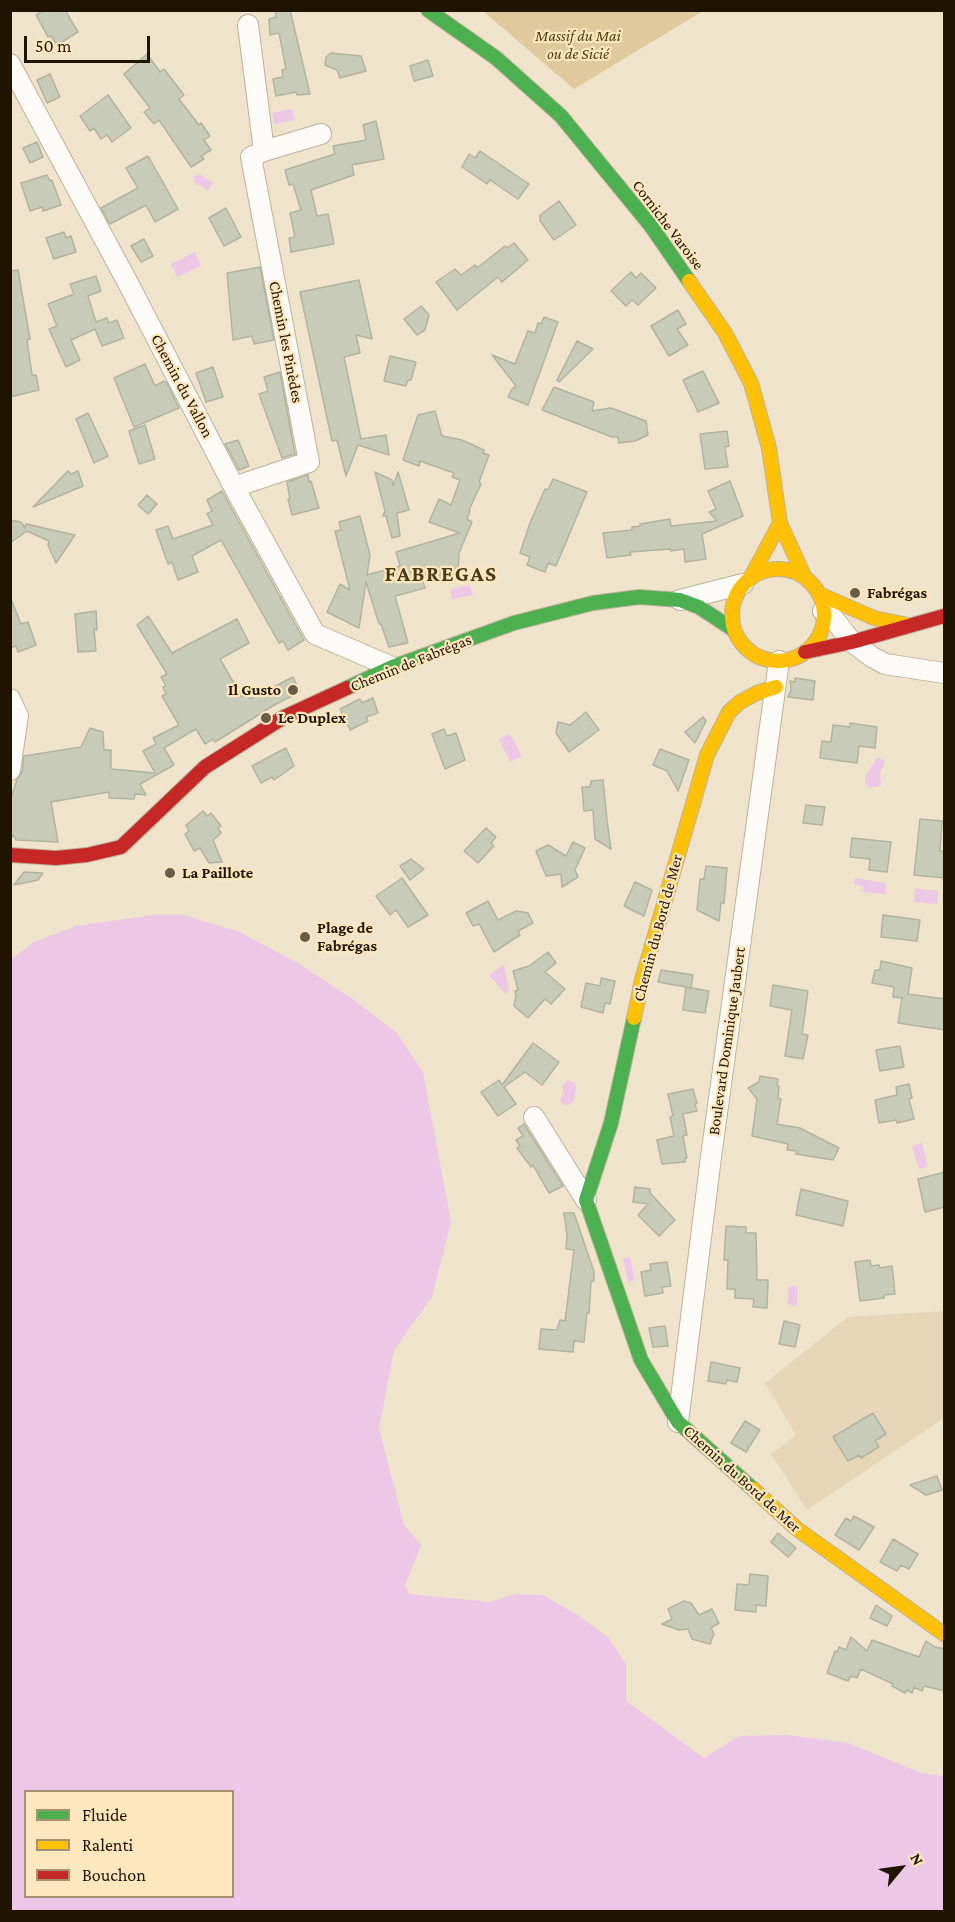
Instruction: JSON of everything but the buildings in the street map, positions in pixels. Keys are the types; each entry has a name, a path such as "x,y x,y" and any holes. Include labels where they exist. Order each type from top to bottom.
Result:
{"street":[{"name":"Corniche Varoise","path":"428,10 496,58 561,116 651,226 725,333 751,383 769,448 780,523 805,578"},
{"path":"249,25 264,151 321,134"},
{"name":"Chemin du Vallon","path":"10,64 234,487 315,634 392,666"},
{"name":"Chemin les Pinèdes","path":"234,487 309,462 251,157 264,151"},
{"path":"780,523 735,598 732,614 734,630 739,640 747,649 768,660 779,661 797,657 818,638 823,620 821,602"},
{"path":"747,580 760,572 772,569 795,572 805,578 832,618 852,642 885,664 945,673"},
{"name":"Chemin de Fabrégas","path":"680,600 747,580"},
{"name":"Chemin de Fabrégas","path":"10,855 56,858 87,855 121,847 205,767 284,717 392,666 514,623 594,603 639,597 680,600 699,607 734,630"},
{"path":"821,602 874,618 911,625"},
{"path":"805,652 852,642 945,616"},
{"name":"Boulevard Dominique Jaubert","path":"678,1422 779,661"},
{"name":"Chemin du Bord de Mer","path":"586,1200 611,1123 642,980 707,755 729,712 740,702 776,687"},
{"path":"10,699 18,716 10,771"},
{"name":"Chemin du Bord de Mer","path":"534,1117 586,1200 641,1359 678,1422 797,1529 945,1634"}],"shaded area":[{"path":"292,109 295,120 274,124 272,113"},
{"path":"199,174 213,183 208,191 194,182 194,176"},
{"path":"195,252 201,266 177,277 171,264"},
{"path":"470,585 473,595 452,599 450,589"},
{"path":"510,734 522,756 510,762 499,739"},
{"path":"880,757 885,762 880,773 881,785 868,787 865,784 865,777 876,759"},
{"path":"855,878 886,883 885,894 862,892 864,887 854,884"},
{"path":"915,888 938,891 937,904 914,902"},
{"path":"153,915 183,915 240,932 301,965 354,1000 397,1033 423,1072 451,1222 432,1297 394,1350 379,1428 404,1525 421,1545 405,1586 410,1594 489,1602 517,1594 543,1595 579,1616 608,1637 626,1664 626,1701 704,1758 739,1736 787,1735 848,1743 922,1773 944,1776 944,1911 11,1911 11,959 34,942 76,926"},
{"path":"504,964 509,991 506,994 489,975"},
{"path":"568,1080 574,1082 576,1087 574,1101 567,1106 561,1103 560,1099 563,1085"},
{"path":"922,1143 928,1166 919,1169 912,1146"},
{"path":"630,1257 635,1280 628,1282 623,1258"},
{"path":"789,1286 798,1287 797,1306 787,1304"},
{"path":"944,1311 944,1418 807,1510 771,1454 796,1435 765,1383 848,1317"}],"green space":[{"name":"Massif du Mai ou de Sicié","path":"483,11 703,11 574,89"}],"traffic: fast":[{"path":"428,10 496,58 561,116 651,226 689,281"},
{"path":"347,688 392,667 514,623 593,603 639,597 680,600 699,607 734,630"},
{"path":"634,1018 611,1123 586,1200 641,1360 678,1422 753,1489"}],"traffic: slow":[{"path":"689,281 725,333 751,383 769,448 780,523 805,578"},
{"path":"751,577 780,523"},
{"path":"778,569 796,573 810,583 820,597 824,615 820,633 810,647 796,657 778,661 760,657 746,647 736,633 732,615 736,597 746,583 760,573 778,569"},
{"path":"819,594 874,618 908,625"},
{"path":"634,1018 642,980 707,755 729,712 740,702 776,687"},
{"path":"753,1489 797,1529 944,1634"}],"traffic: jam":[{"path":"805,652 852,642 944,616"},
{"path":"10,855 56,858 87,855 121,847 205,767 284,717 347,688"}],"place":[{"name":"Fabrégas","path":"855,593"},
{"name":"Il Gusto","path":"293,690"},
{"name":"Le Duplex","path":"266,718"},
{"name":"La Paillote","path":"170,873"},
{"name":"Plage de Fabrégas","path":"305,937"}],"district":[{"name":"FABREGAS","path":"441,574"}]}
